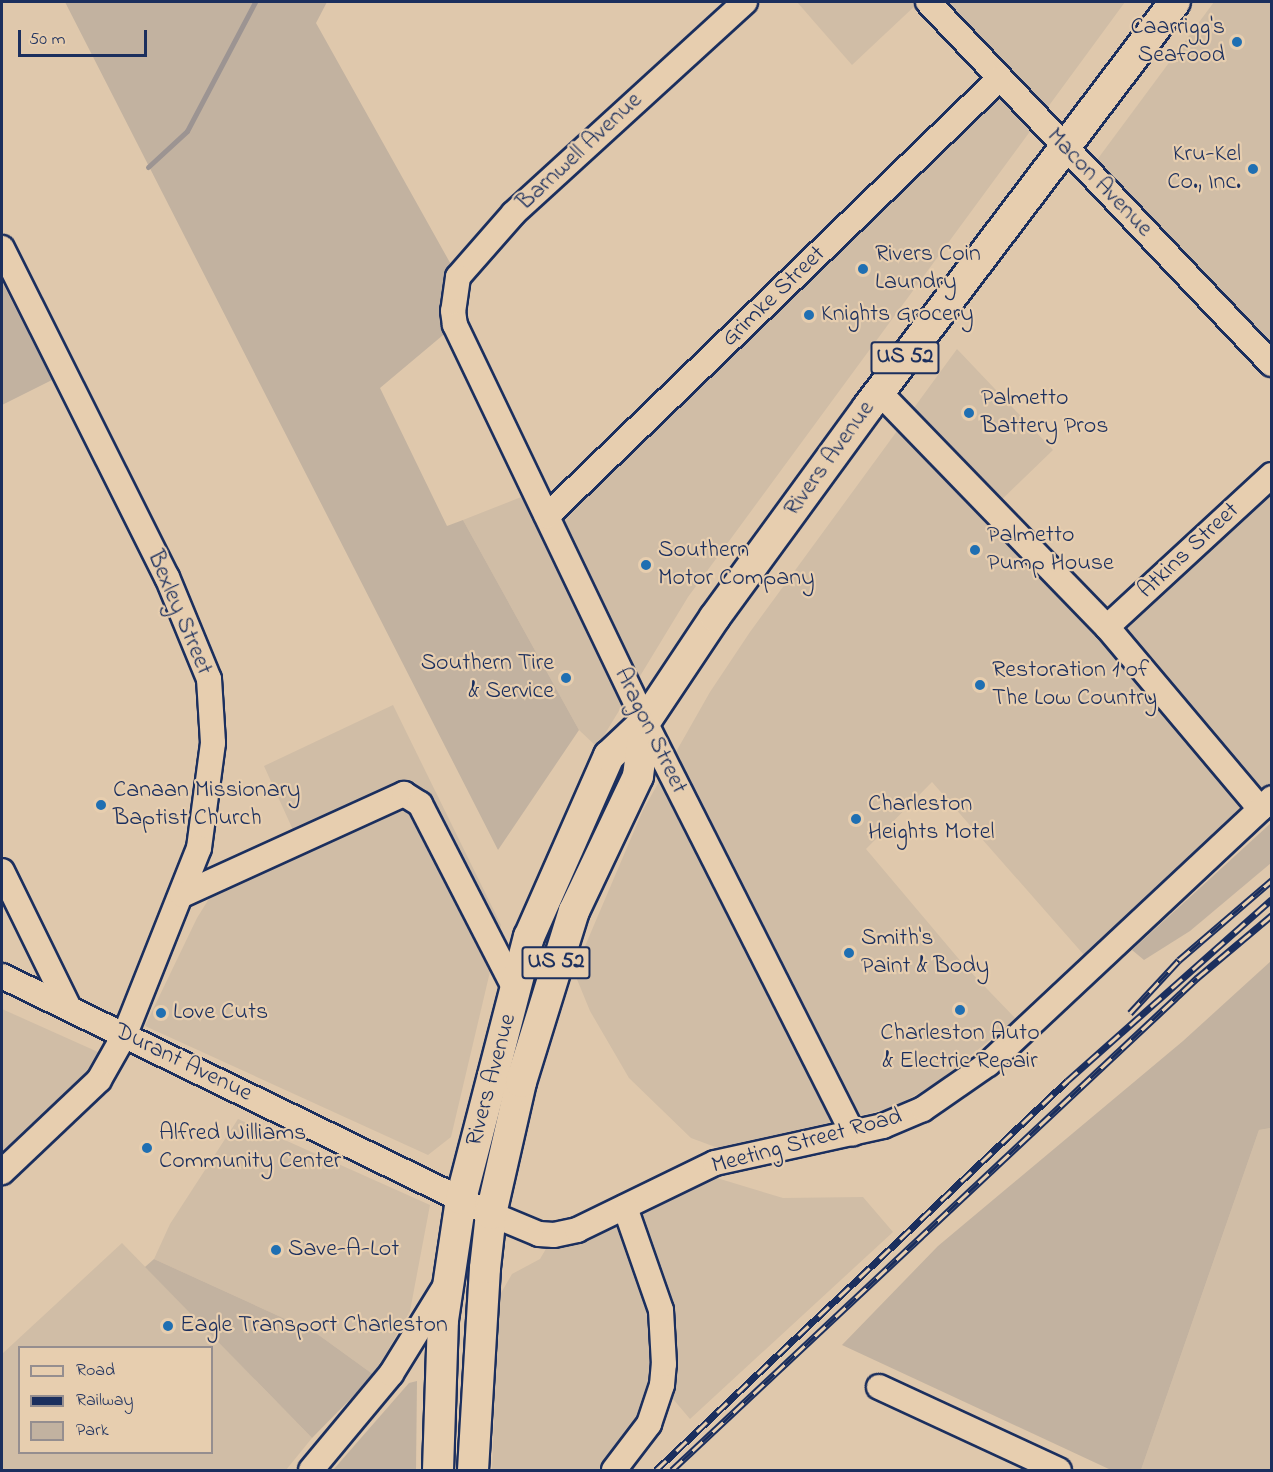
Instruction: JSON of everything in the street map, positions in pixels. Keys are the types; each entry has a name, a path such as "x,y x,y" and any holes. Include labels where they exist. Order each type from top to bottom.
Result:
{"main road":[{"name":"Rivers Avenue","path":"438,1470 447,1283 461,1199 529,937 588,798 609,756 645,722 714,617 879,392 1063,146 1175,2"},
{"name":"Rivers Avenue","path":"473,1470 476,1366 491,1214 521,1082 574,911 638,776 645,722"}],"street":[{"name":"Barnwell Avenue","path":"455,325 459,277 514,213 745,2"},
{"name":"Macon Avenue","path":"928,2 1272,364"},
{"name":"Grimke Street","path":"547,516 1000,78"},
{"name":"Bexley Street","path":"2,248 167,577 209,679 213,743 208,798 199,848 125,1034 99,1080 2,1172"},
{"name":"Aragon Street","path":"455,325 645,722 853,1133"},
{"path":"879,392 1107,627 1266,804"},
{"name":"Atkins Street","path":"1107,627 1272,475"},
{"path":"182,895 399,794 410,796 420,804 516,991"},
{"name":"Meeting Street Road","path":"461,1199 539,1233 554,1235 577,1230 715,1163 853,1133 923,1109 987,1064 1266,804"},
{"path":"2,871 68,1006"},
{"name":"Durant Avenue","path":"2,976 68,1006 461,1199"},
{"path":"614,1470 649,1424 662,1385 664,1364 661,1310 625,1207"},
{"path":"311,1470 391,1374 447,1283"},
{"path":"879,1387 1043,1467"}],"shaded area":[{"path":"797,2 919,2 852,65"},
{"path":"928,2 1125,2 688,597 597,747 579,730 463,520 534,492 546,516 1000,78"},
{"path":"1214,2 1271,2 1271,364 1088,172"},
{"path":"957,349 1053,450 992,509 1107,627 1271,475 1272,798 1253,801 1084,955 932,782 866,849 963,964 1016,1019 935,1084 892,1108 718,1148 691,1138 629,1078 590,1011 574,972 643,810 710,692 750,632"},
{"path":"393,705 501,925 451,1137 428,1155 145,1026 197,918 223,876 298,841 264,766"},
{"path":"2,1009 98,1052 98,1060 2,1155"},
{"path":"238,1119 430,1205 410,1311 374,1375 316,1333 154,1259 170,1224"},
{"path":"1271,1128 1271,1470 1141,1470 1259,1130"},
{"path":"697,1172 783,1198 863,1197 893,1232 690,1419 662,1386 614,1470 492,1470 501,1293 512,1274 540,1259 554,1235"},
{"path":"122,1243 312,1438 286,1470 2,1470 2,1354"}],"green space":[{"path":"65,2 327,2 316,23 458,277 455,325 380,388 447,526 463,520 579,730 498,850"},
{"path":"2,282 52,380 2,405"},
{"path":"1271,823 1271,863 1190,931 1144,960 1132,950"},
{"path":"1271,961 1271,1128 1259,1130 1141,1470 1111,1470 842,1345 938,1246 1183,1041"},
{"path":"154,1259 316,1333 374,1375 312,1438 145,1267"},
{"path":"417,1381 416,1470 333,1470 409,1383"}],"waterway":[{"path":"148,167 187,131 255,2"}],"railway":[{"path":"1130,1013 1179,960 1272,880"},
{"path":"656,1470 1067,1081 1272,899"},
{"path":"672,1470 1197,978 1272,915"}],"place":[{"name":"Caarrigg's Seafood","path":"1237,42"},
{"name":"Kru-Kel Co., Inc.","path":"1253,169"},
{"name":"Rivers Coin Laundry","path":"863,269"},
{"name":"Knights Grocery","path":"809,315"},
{"name":"Palmetto Battery Pros","path":"969,413"},
{"name":"Palmetto Pump House","path":"975,550"},
{"name":"Southern Motor Company","path":"646,565"},
{"name":"Southern Tire & Service","path":"566,678"},
{"name":"Restoration 1 of The Low Country","path":"980,685"},
{"name":"Canaan Missionary Baptist Church","path":"101,805"},
{"name":"Charleston Heights Motel","path":"856,819"},
{"name":"Smith's Paint & Body","path":"849,953"},
{"name":"Charleston Auto & Electric Repair","path":"960,1010"},
{"name":"Love Cuts","path":"161,1013"},
{"name":"Alfred Williams Community Center","path":"147,1148"},
{"name":"Save-A-Lot","path":"276,1250"},
{"name":"Eagle Transport Charleston","path":"168,1326"}]}
